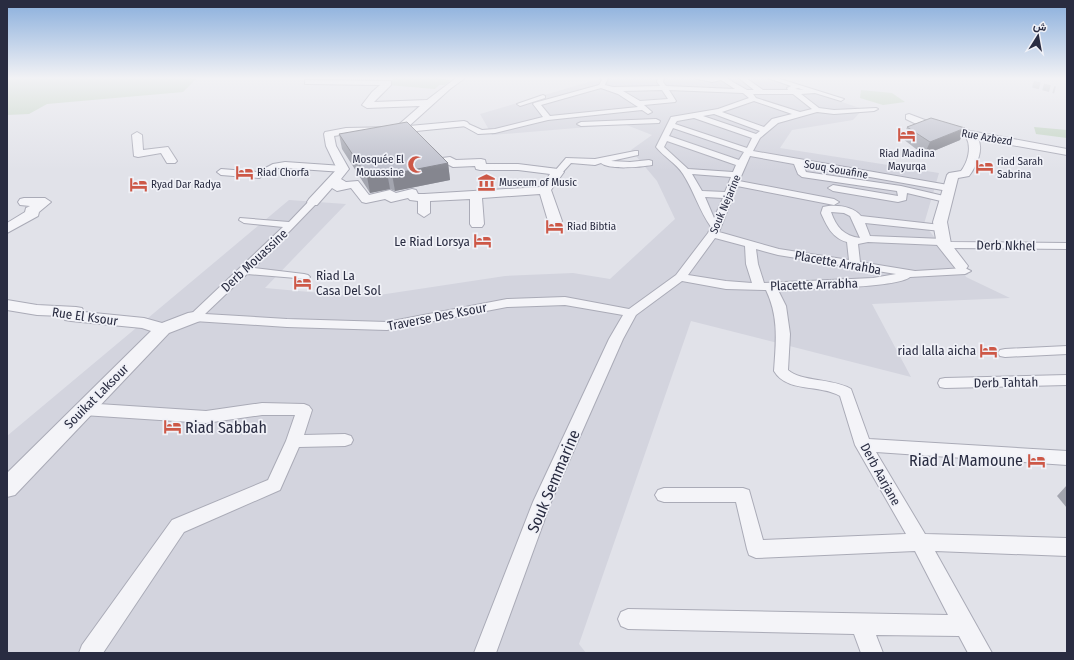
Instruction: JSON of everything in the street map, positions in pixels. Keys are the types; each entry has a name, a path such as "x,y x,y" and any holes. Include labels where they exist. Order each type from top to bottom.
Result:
{"street":[{"path":"404,129 423,109"},
{"path":"530,114 558,109"},
{"path":"495,131 548,118 606,113 625,109"},
{"path":"647,109 690,146 748,151"},
{"path":"664,123 713,109"},
{"path":"576,124 664,123 695,116 714,109"},
{"path":"720,109 774,120 807,123"},
{"path":"729,109 742,113"},
{"path":"783,109 798,114"},
{"path":"748,151 774,120 816,109 834,112 874,109"},
{"path":"542,111 548,118"},
{"path":"606,113 722,133 748,151"},
{"path":"695,116 748,151"},
{"name":"Rue Azbezd","path":"909,117 926,125 1067,152"},
{"path":"664,123 748,151"},
{"path":"664,123 700,142 748,151"},
{"path":"664,123 660,147 686,171 699,194 706,213 715,230"},
{"path":"343,169 331,146 330,134 346,131 404,129 464,124 481,132 546,127"},
{"path":"404,129 438,162 450,160 453,164 482,162 480,167 518,167 558,172"},
{"path":"690,146 722,133"},
{"path":"963,268 944,243 940,222 953,174 965,174 971,165 975,143 970,134"},
{"path":"136,135 138,154 164,150 171,161"},
{"name":"Souq Souafine","path":"748,151 947,193"},
{"name":"Souk Nejarine","path":"631,313 680,277 715,230 748,151"},
{"path":"595,162 635,153"},
{"path":"554,221 546,190 558,172 569,160 623,165 649,163"},
{"path":"798,162 802,174 826,182 898,199 903,198 901,189 947,193"},
{"path":"221,172 261,175 282,165 343,169"},
{"path":"313,202 343,169"},
{"path":"686,171 736,179 853,212 858,219 866,239"},
{"path":"242,184 253,175"},
{"path":"331,182 340,182 337,187 354,184 366,199 390,194 391,198 412,193 414,197 424,198 546,190"},
{"path":"826,182 836,206"},
{"path":"476,194 477,224"},
{"path":"699,194 730,196"},
{"path":"424,198 424,213"},
{"path":"7,229 33,213 32,211 44,202 24,202"},
{"name":"Derb Mouassine","path":"194,317 292,225 313,202"},
{"path":"836,206 826,210 826,213 838,235 852,240 855,265"},
{"path":"858,219 940,228"},
{"path":"244,220 292,225"},
{"name":"Placette Arrahba","path":"715,230 750,245 855,265 916,274 963,268"},
{"name":"Derb Nkhel","path":"852,240 863,241 866,239 944,243 1067,246"},
{"path":"750,245 752,264 764,286"},
{"path":"243,270 304,277"},
{"name":"Placette Arrabha","path":"680,277 726,285 764,286 873,282 916,274"},
{"name":"Derb Aarjane","path":"764,286 780,306 783,334 781,371 784,375 792,378 843,391 848,396 864,445 920,542 981,653"},
{"name":"Traverse Des Ksour","path":"194,317 287,323 387,326 507,303 565,301 631,313"},
{"name":"Rue El Ksour","path":"7,305 36,310 76,312 71,316 144,322 163,329"},
{"name":"Souk Semmarine","path":"485,653 542,502 616,339 631,313"},
{"name":"Souikat Laksour","path":"7,488 82,409 163,329 194,317"},
{"path":"1005,353 1067,350"},
{"name":"Derb Tahtah","path":"945,383 1067,380"},
{"path":"82,409 206,417 262,409 304,410 294,441 274,485 178,526 90,653"},
{"path":"294,441 345,440"},
{"path":"864,445 1067,458"},
{"path":"664,495 743,495 756,549 920,542 1067,547"},
{"path":"628,619 965,626"},
{"path":"861,624 872,653"}],"shaded area":[{"path":"498,109 863,109 853,120 792,130 780,148 939,173 924,224 957,266 965,271 968,275 965,275 966,277 1010,298 872,304 911,377 691,321 579,644 586,653 7,653 7,436 289,200 346,204 265,288 366,297 505,276 573,273 610,279 675,219 657,181 631,150 652,135 624,124 492,135 480,114"}],"green space":[{"path":"7,109 38,109 29,114 7,115"},
{"path":"1034,127 1067,130 1067,138 1036,134"}],"building":[{"path":"931,118 965,128 930,142 907,127"},
{"path":"407,122 448,163 392,174 387,172 367,176 339,134"}],"place":[{"name":"Riad Madina Mayurqa","path":"907,135"},
{"name":"Mosquée El Mouassine","path":"417,165"},
{"name":"riad Sarah Sabrina","path":"984,167"},
{"name":"Riad Chorfa","path":"244,172"},
{"name":"Museum of Music","path":"486,182"},
{"name":"Ryad Dar Radya","path":"138,184"},
{"name":"Riad Bibtia","path":"554,226"},
{"name":"Le Riad Lorsya","path":"483,241"},
{"name":"Riad La Casa Del Sol","path":"303,282"},
{"name":"riad lalla aicha","path":"989,350"},
{"name":"Riad Sabbah","path":"172,427"},
{"name":"Riad Al Mamoune","path":"1036,460"}]}
